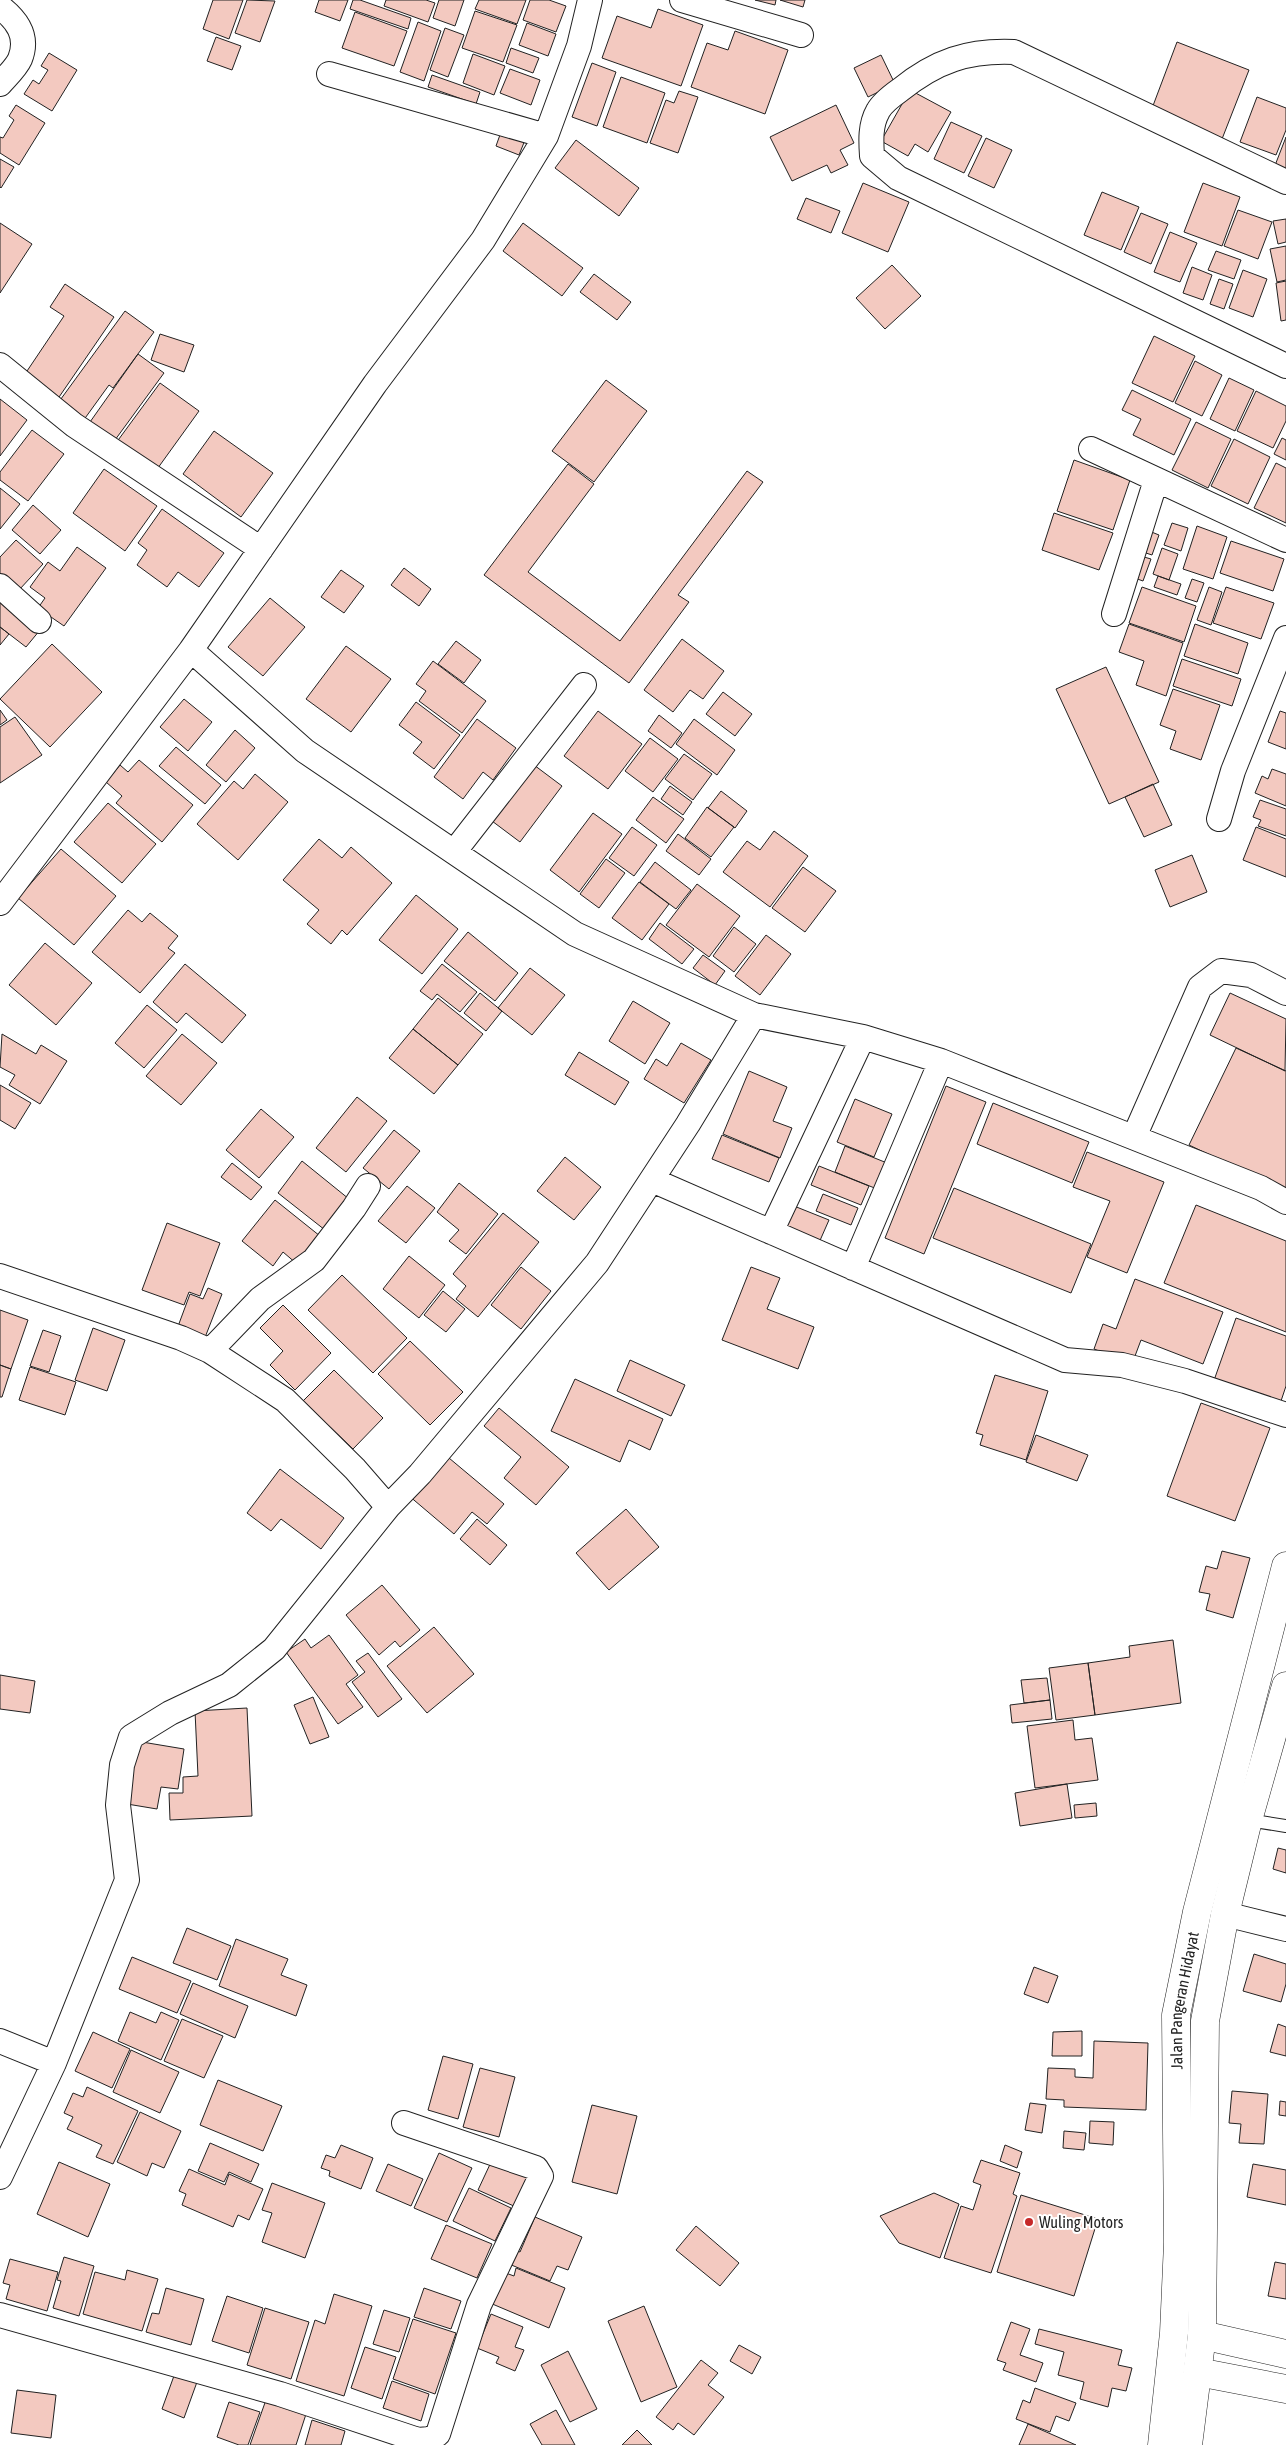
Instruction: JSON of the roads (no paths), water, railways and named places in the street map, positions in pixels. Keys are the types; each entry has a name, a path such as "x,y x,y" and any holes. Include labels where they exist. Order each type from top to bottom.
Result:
{"main road":[{"name":"Jalan Pangeran Hidayat","path":"1162,2445 1171,2371 1178,2243 1176,2015 1197,1912 1286,1566"},
{"name":"Jalan Pangeran Hidayat","path":"1188,2445 1202,2335 1205,2021 1225,1914 1248,1820 1286,1686"},
{"path":"1174,2333 1202,2335 1286,2354"},
{"path":"1171,2371 1198,2372 1286,2389"}],"street":[{"path":"0,903 191,650 375,384 483,240 546,136 579,46 590,0"},
{"path":"682,0 801,35"},
{"path":"0,8 15,19 22,36 20,58 0,84"},
{"path":"1286,182 1014,52 986,51 951,58 914,78 878,110 871,135 872,156 898,178 1286,366"},
{"path":"329,74 546,136"},
{"path":"0,365 74,425 261,549"},
{"path":"1091,449 1286,540"},
{"path":"1114,614 1156,480"},
{"path":"0,586 39,621"},
{"path":"1219,819 1233,771 1286,638"},
{"path":"191,650 305,751 575,934 754,1015 864,1037 941,1061 1261,1188 1286,1202"},
{"path":"454,852 584,685"},
{"path":"1134,1137 1200,987 1221,971 1250,975 1286,993"},
{"path":"0,2177 54,2063 127,1880 118,1805 122,1765 131,1737 170,1714 229,1685 274,1649 388,1507 420,1474 597,1263 652,1180 754,1015"},
{"path":"771,1232 864,1037"},
{"path":"853,1268 941,1061"},
{"path":"652,1180 1065,1360 1122,1365 1185,1381 1286,1415"},
{"path":"210,1351 260,1299 314,1260 354,1208 368,1186"},
{"path":"0,1276 181,1338 210,1351 285,1400 355,1469 388,1507"},
{"path":"1225,1914 1286,1929"},
{"path":"0,2041 54,2063"},
{"path":"0,2315 280,2394 418,2440 444,2439 479,2305 541,2176 536,2168 404,2123"}],"lane":[{"path":"1248,1820 1286,1826"}],"place":[{"name":"Wuling Motors","path":"1029,2222"}]}
